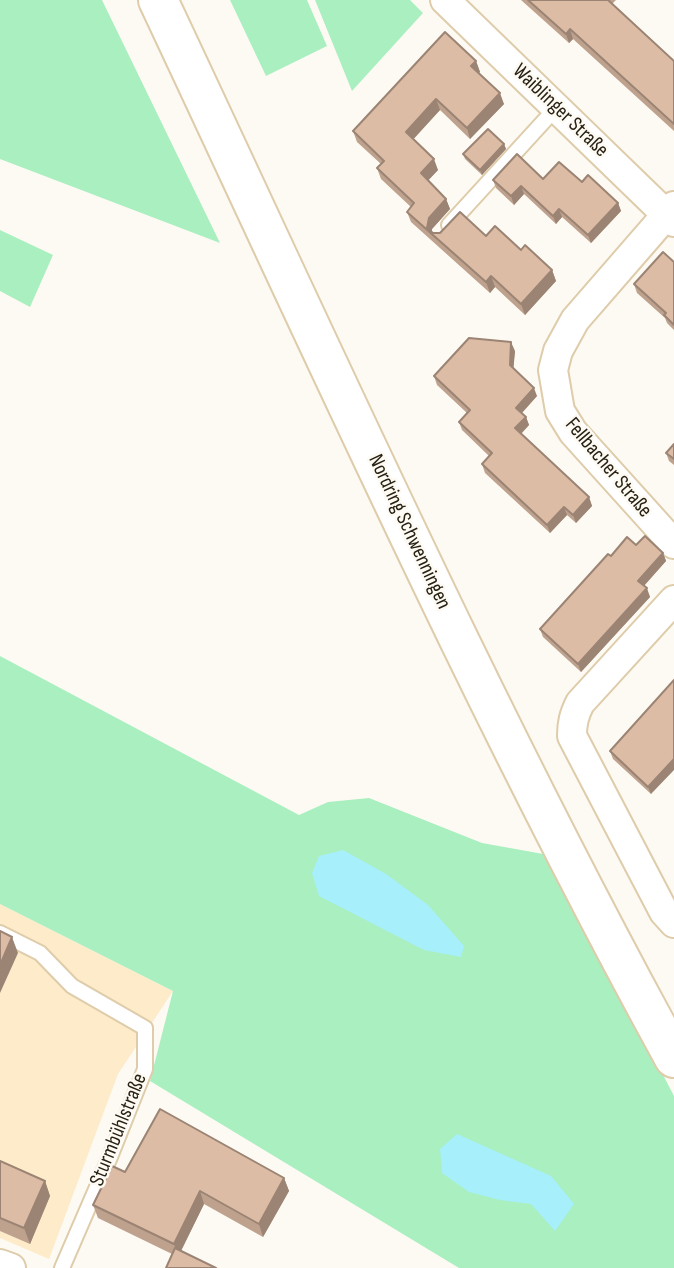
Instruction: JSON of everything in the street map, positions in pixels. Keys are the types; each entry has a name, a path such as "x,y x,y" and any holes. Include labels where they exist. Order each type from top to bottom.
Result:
{"main road":[{"name":"Nordring Schwenningen","path":"158,0 509,745 674,1058"}],"street":[{"name":"Waiblinger Straße","path":"446,0 556,108 671,214"},
{"name":"Fellbacher Straße","path":"671,214 575,320 558,351 553,370 560,411 573,432 674,544"},
{"path":"674,600 580,703 574,715 572,736 664,912 674,923"},
{"path":"0,1264 10,1268"}],"lane":[{"path":"440,234 556,108"},
{"name":"Sturmbühlstraße","path":"0,933 40,953 72,986 145,1028 145,1069 62,1268"}],"shaded area":[{"path":"0,904 173,991 118,1074 49,1259 0,1238"}],"green space":[{"path":"0,0 102,0 220,243 0,159"},
{"path":"230,0 307,0 327,46 266,76"},
{"path":"315,0 410,0 423,13 352,91"},
{"path":"0,230 53,255 30,307 0,291"},
{"path":"0,656 299,815 328,802 369,798 482,843 549,855 674,1096 674,1268 459,1268 150,1081 173,991 0,904"}],"water":[{"path":"343,850 386,874 428,905 464,946 461,957 424,950 319,896 312,873 319,856"},
{"path":"457,1134 551,1176 574,1204 555,1231 531,1204 469,1192 442,1173 440,1149"}],"building":[{"path":"528,0 608,0 674,61 674,124 570,29 566,34"},
{"path":"445,32 476,61 471,66 500,93 467,128 436,99 406,132 434,159 421,173 446,199 429,218 427,228 433,233 440,233 460,212 486,236 495,226 521,250 525,245 552,270 521,304 491,276 486,282 407,212 414,203 377,168 384,161 353,131"},
{"path":"488,129 504,144 480,170 463,154"},
{"path":"517,154 543,179 559,162 582,182 588,175 618,203 588,235 559,209 553,216 521,186 511,196 493,180"},
{"path":"663,252 674,262 674,325 664,315 666,313 634,284"},
{"path":"469,338 511,342 510,365 534,388 516,408 526,417 515,428 589,497 573,515 564,507 547,525 482,464 492,453 459,422 470,410 434,376"},
{"path":"674,444 674,459 666,453"},
{"path":"645,536 663,553 638,581 647,588 578,664 540,629 608,554 611,556 627,537 636,545"},
{"path":"674,680 674,759 648,787 610,751"},
{"path":"0,931 12,937 0,965"},
{"path":"160,1109 284,1178 259,1224 200,1191 174,1244 93,1205 112,1166 125,1172"},
{"path":"0,1161 45,1181 24,1228 0,1218"},
{"path":"175,1248 216,1268 166,1268"}]}
